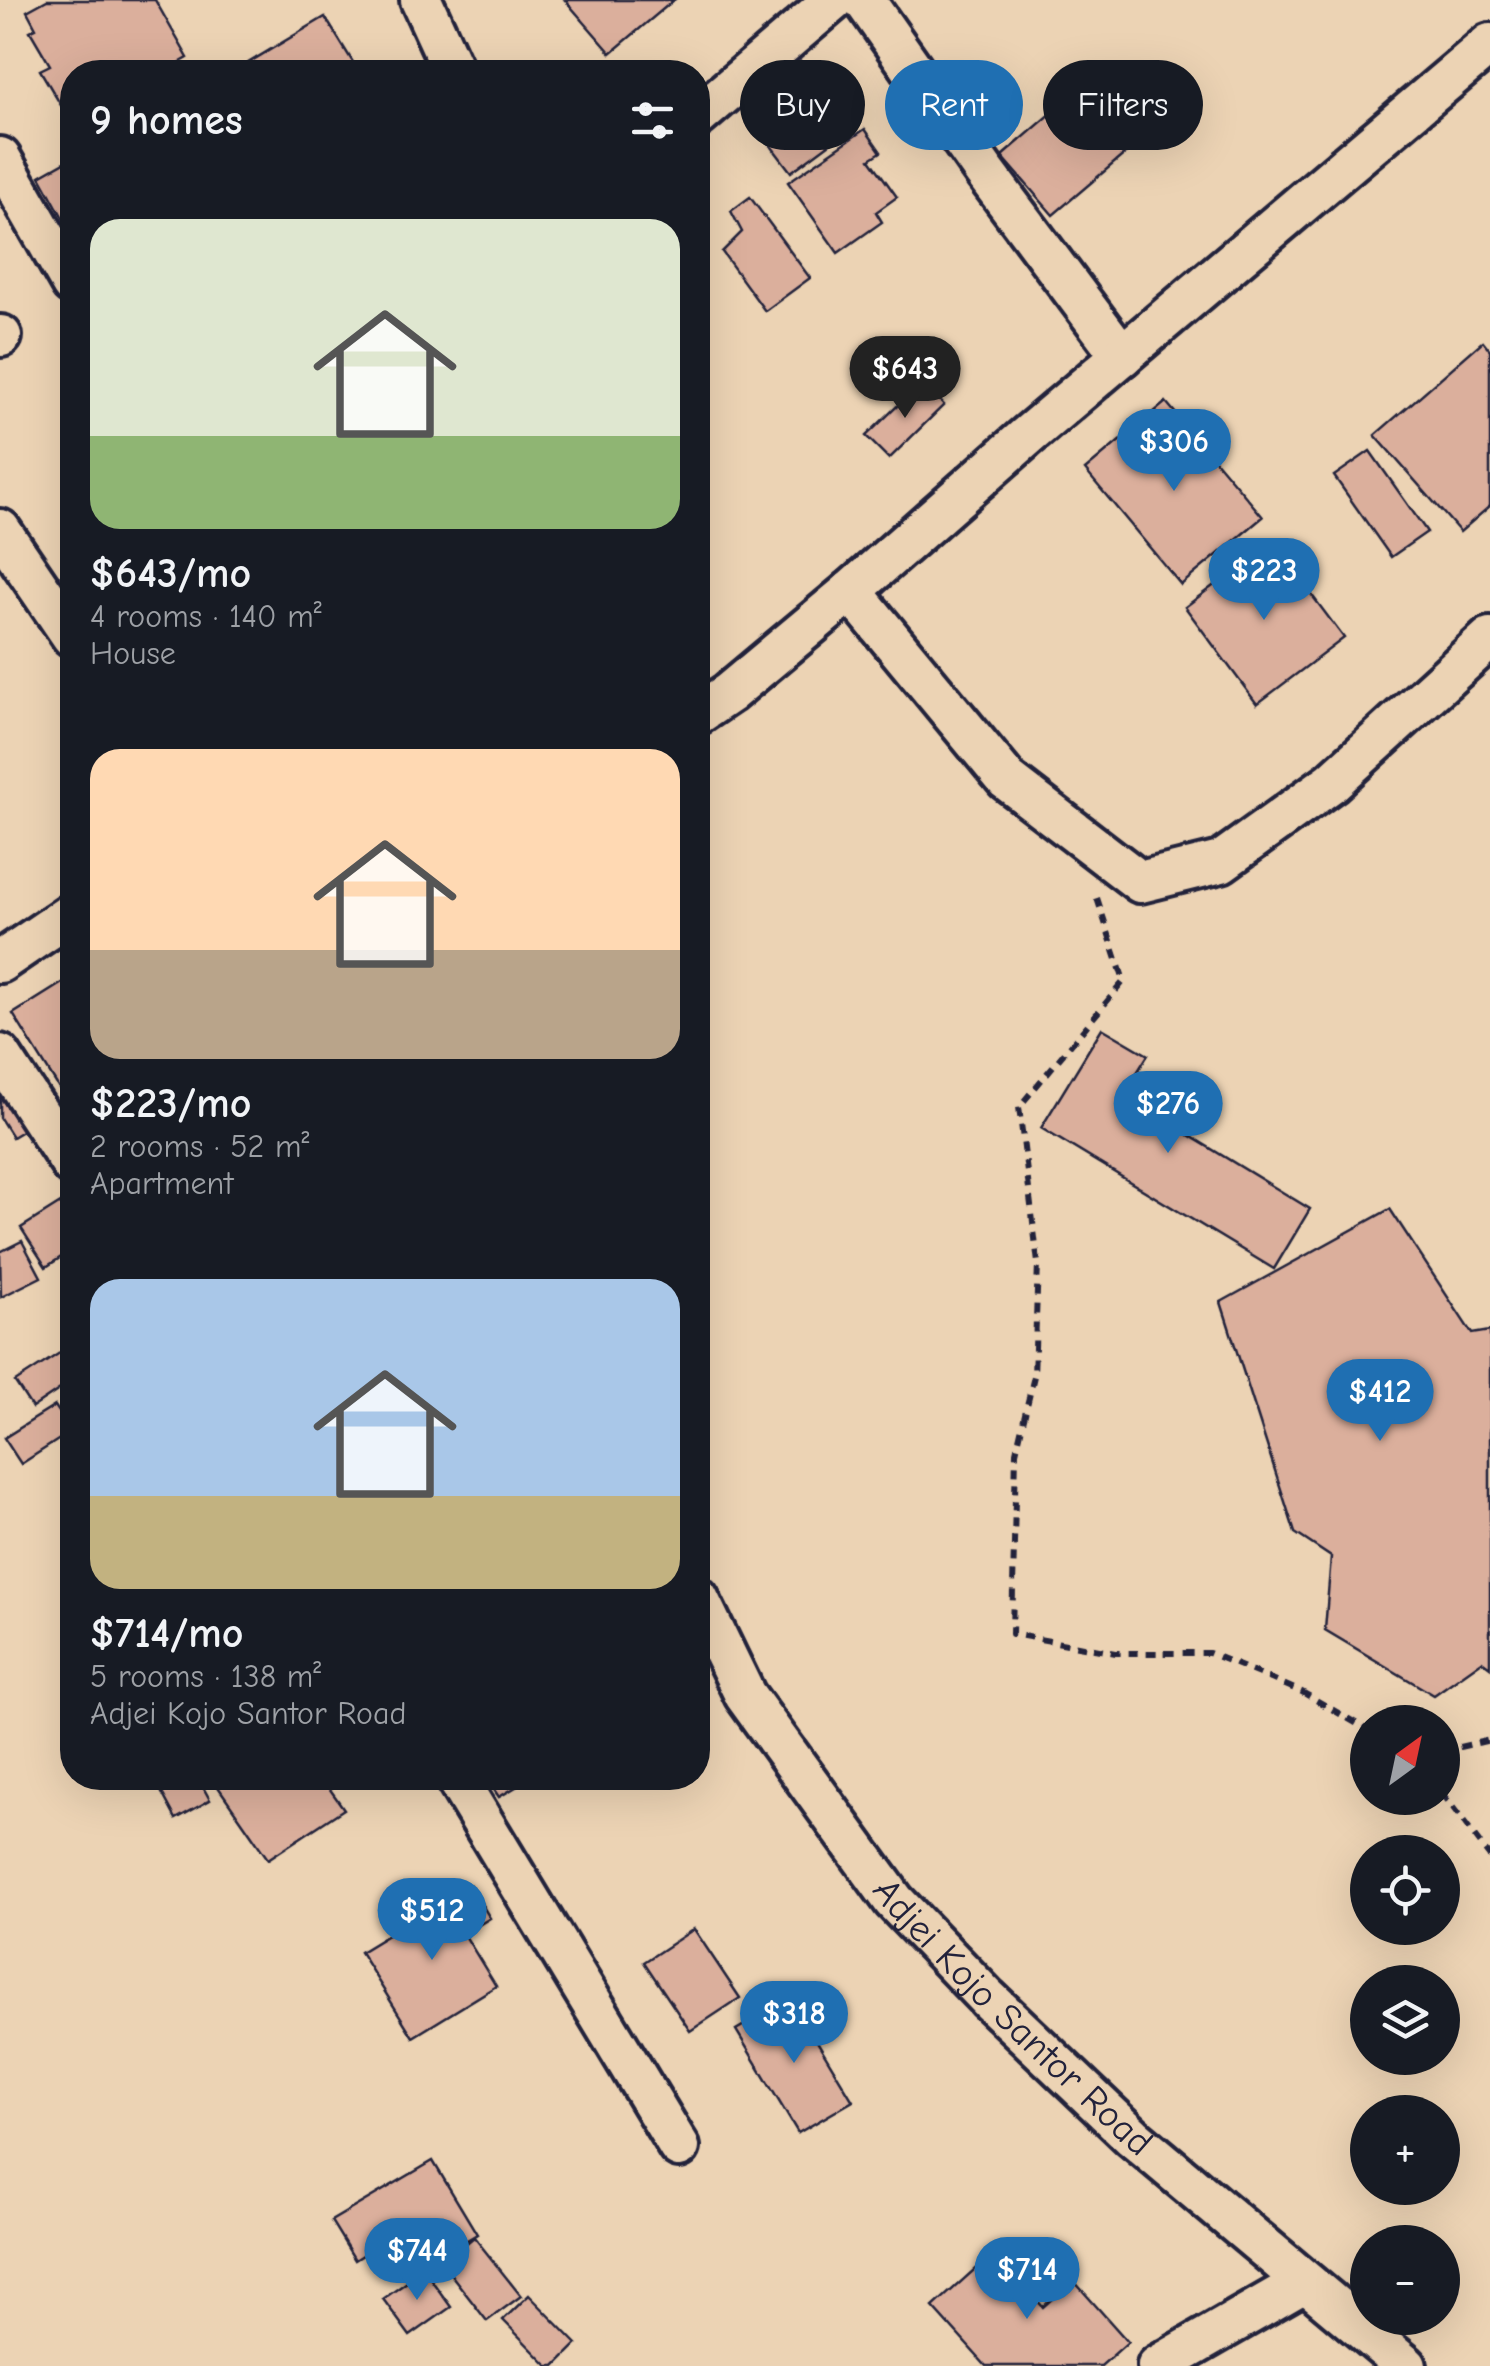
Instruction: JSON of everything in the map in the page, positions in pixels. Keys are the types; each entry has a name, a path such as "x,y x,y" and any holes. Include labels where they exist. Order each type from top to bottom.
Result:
{"street":[{"path":"421,0 448,60"},
{"path":"710,106 834,0"},
{"path":"864,0 984,171 1122,356"},
{"path":"710,706 1490,44"},
{"path":"0,158 60,263"},
{"path":"0,530 60,618"},
{"path":"850,591 1007,780 1140,882 1222,862 1332,782 1490,638"},
{"path":"0,962 60,921"},
{"path":"0,1055 60,1147"},
{"name":"Adjei Kojo Santor Road","path":"710,1623 745,1695 894,1901 987,1998 1133,2137 1406,2366"},
{"path":"463,1790 678,2147"},
{"path":"1158,2366 1304,2282"}],"path":[{"path":"1094,847 1098,907 1124,981 1019,1107 1038,1263 1034,1376 1016,1452 1012,1634 1116,1653 1210,1653 1302,1692 1350,1720"},
{"path":"1460,1748 1490,1740"},
{"path":"1458,1815 1490,1857"}],"building":[{"path":"47,0 155,0 188,58 60,60 60,104 40,70 50,65 30,31 36,28 27,11"},
{"path":"565,0 674,0 611,53"},
{"path":"325,17 352,60 253,60"},
{"path":"1043,121 1043,150 1129,150 1053,215 1002,156 1009,150 1023,150 1023,138"},
{"path":"865,129 881,152 870,159 897,197 876,212 882,222 838,253 788,182 834,150 865,150"},
{"path":"774,150 821,150 791,172"},
{"path":"60,165 60,212 40,176"},
{"path":"750,197 810,278 765,311 722,252 742,232 731,211"},
{"path":"1483,341 1490,350 1490,506 1460,532 1375,435"},
{"path":"922,382 944,405 889,459 866,436"},
{"path":"1166,402 1263,517 1181,585 1085,470"},
{"path":"1370,451 1427,532 1391,557 1334,476"},
{"path":"1272,542 1344,638 1257,704 1185,607"},
{"path":"60,985 60,1090 13,1014"},
{"path":"1102,1028 1148,1055 1123,1095 1310,1209 1274,1269 1041,1128"},
{"path":"0,1086 37,1122 12,1137 0,1118"},
{"path":"60,1203 60,1258 46,1267 21,1228"},
{"path":"1390,1209 1472,1334 1490,1331 1490,1667 1482,1661 1434,1695 1325,1630 1331,1557 1295,1533 1221,1302"},
{"path":"22,1241 41,1277 1,1297 0,1252"},
{"path":"60,1353 60,1389 32,1408 15,1382"},
{"path":"55,1406 60,1413 60,1439 21,1464 4,1438"},
{"path":"160,1790 205,1790 210,1800 176,1819"},
{"path":"220,1790 331,1790 344,1809 268,1859"},
{"path":"470,1885 490,1918 464,1934 496,1986 413,2037 360,1952"},
{"path":"694,1929 740,1998 690,2031 644,1962"},
{"path":"791,1998 853,2101 798,2133 736,2030"},
{"path":"433,2161 477,2234 403,2278 382,2243 355,2260 331,2221"},
{"path":"474,2237 521,2296 487,2321 442,2263"},
{"path":"994,2252 1043,2307 1073,2280 1128,2342 1101,2366 986,2366 933,2307"},
{"path":"424,2270 451,2307 410,2336 383,2299"},
{"path":"529,2295 577,2344 555,2366 548,2366 503,2320"}]}
